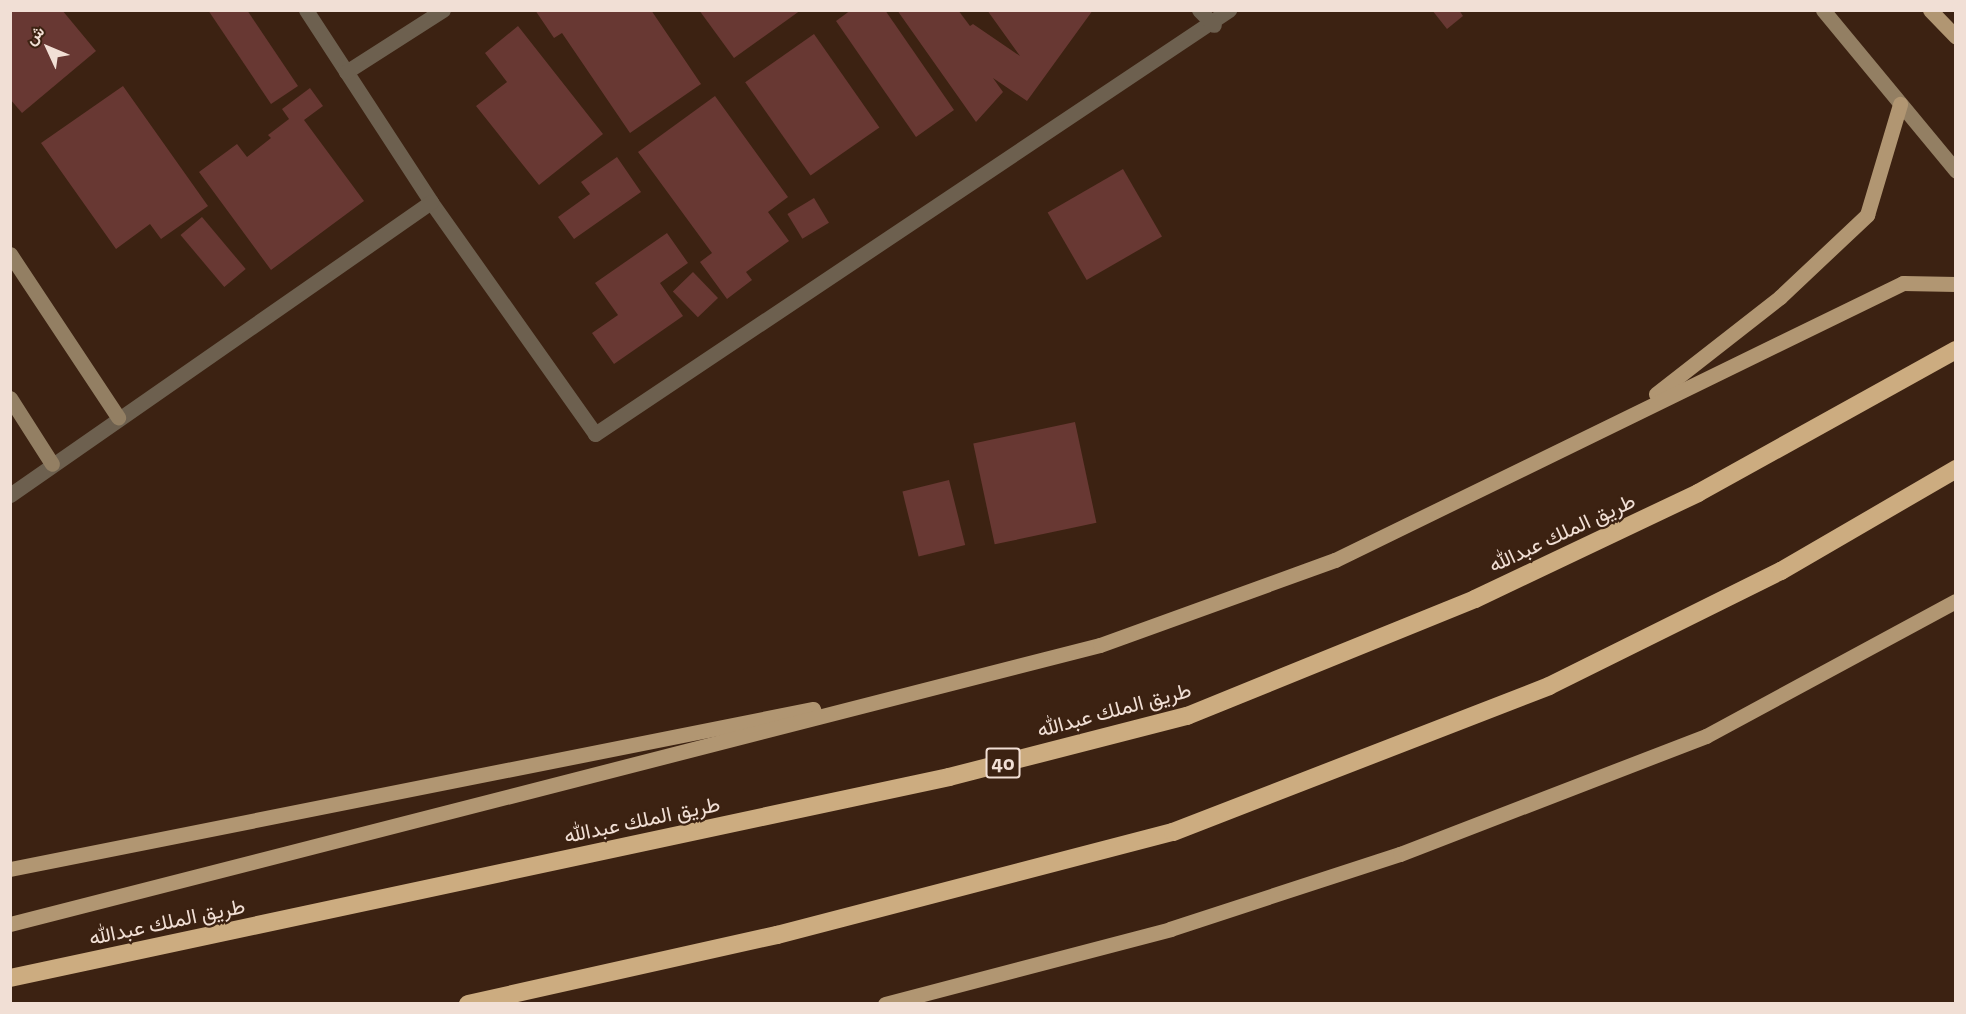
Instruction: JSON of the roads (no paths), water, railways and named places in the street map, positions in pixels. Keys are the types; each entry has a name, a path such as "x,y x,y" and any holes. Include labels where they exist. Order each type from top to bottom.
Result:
{"highway":[{"name":"طريق الملك عبدالله","path":"10,978 949,777 1187,716 1475,599 1698,493 1956,350"},
{"path":"468,1004 777,935 1173,832 1549,686 1781,571 1956,470"}],"main road":[{"path":"1930,10 1956,37"},
{"path":"1635,411 1780,297 1868,216 1900,104"},
{"path":"10,924 1100,645 1335,560 1635,411 1903,283 1956,284"},
{"path":"1910,626 1956,592"},
{"path":"885,1004 1170,929 1400,854 1706,736 1956,601"},
{"path":"10,868 981,675"}],"street":[{"path":"306,10 431,202 595,434 1214,25 1229,10"},
{"path":"346,72 443,10"},
{"path":"1199,10 1214,25"},
{"path":"1823,10 1956,171"},
{"path":"10,495 118,417 431,202"},
{"path":"10,254 118,417"},
{"path":"10,398 52,464"}]}
